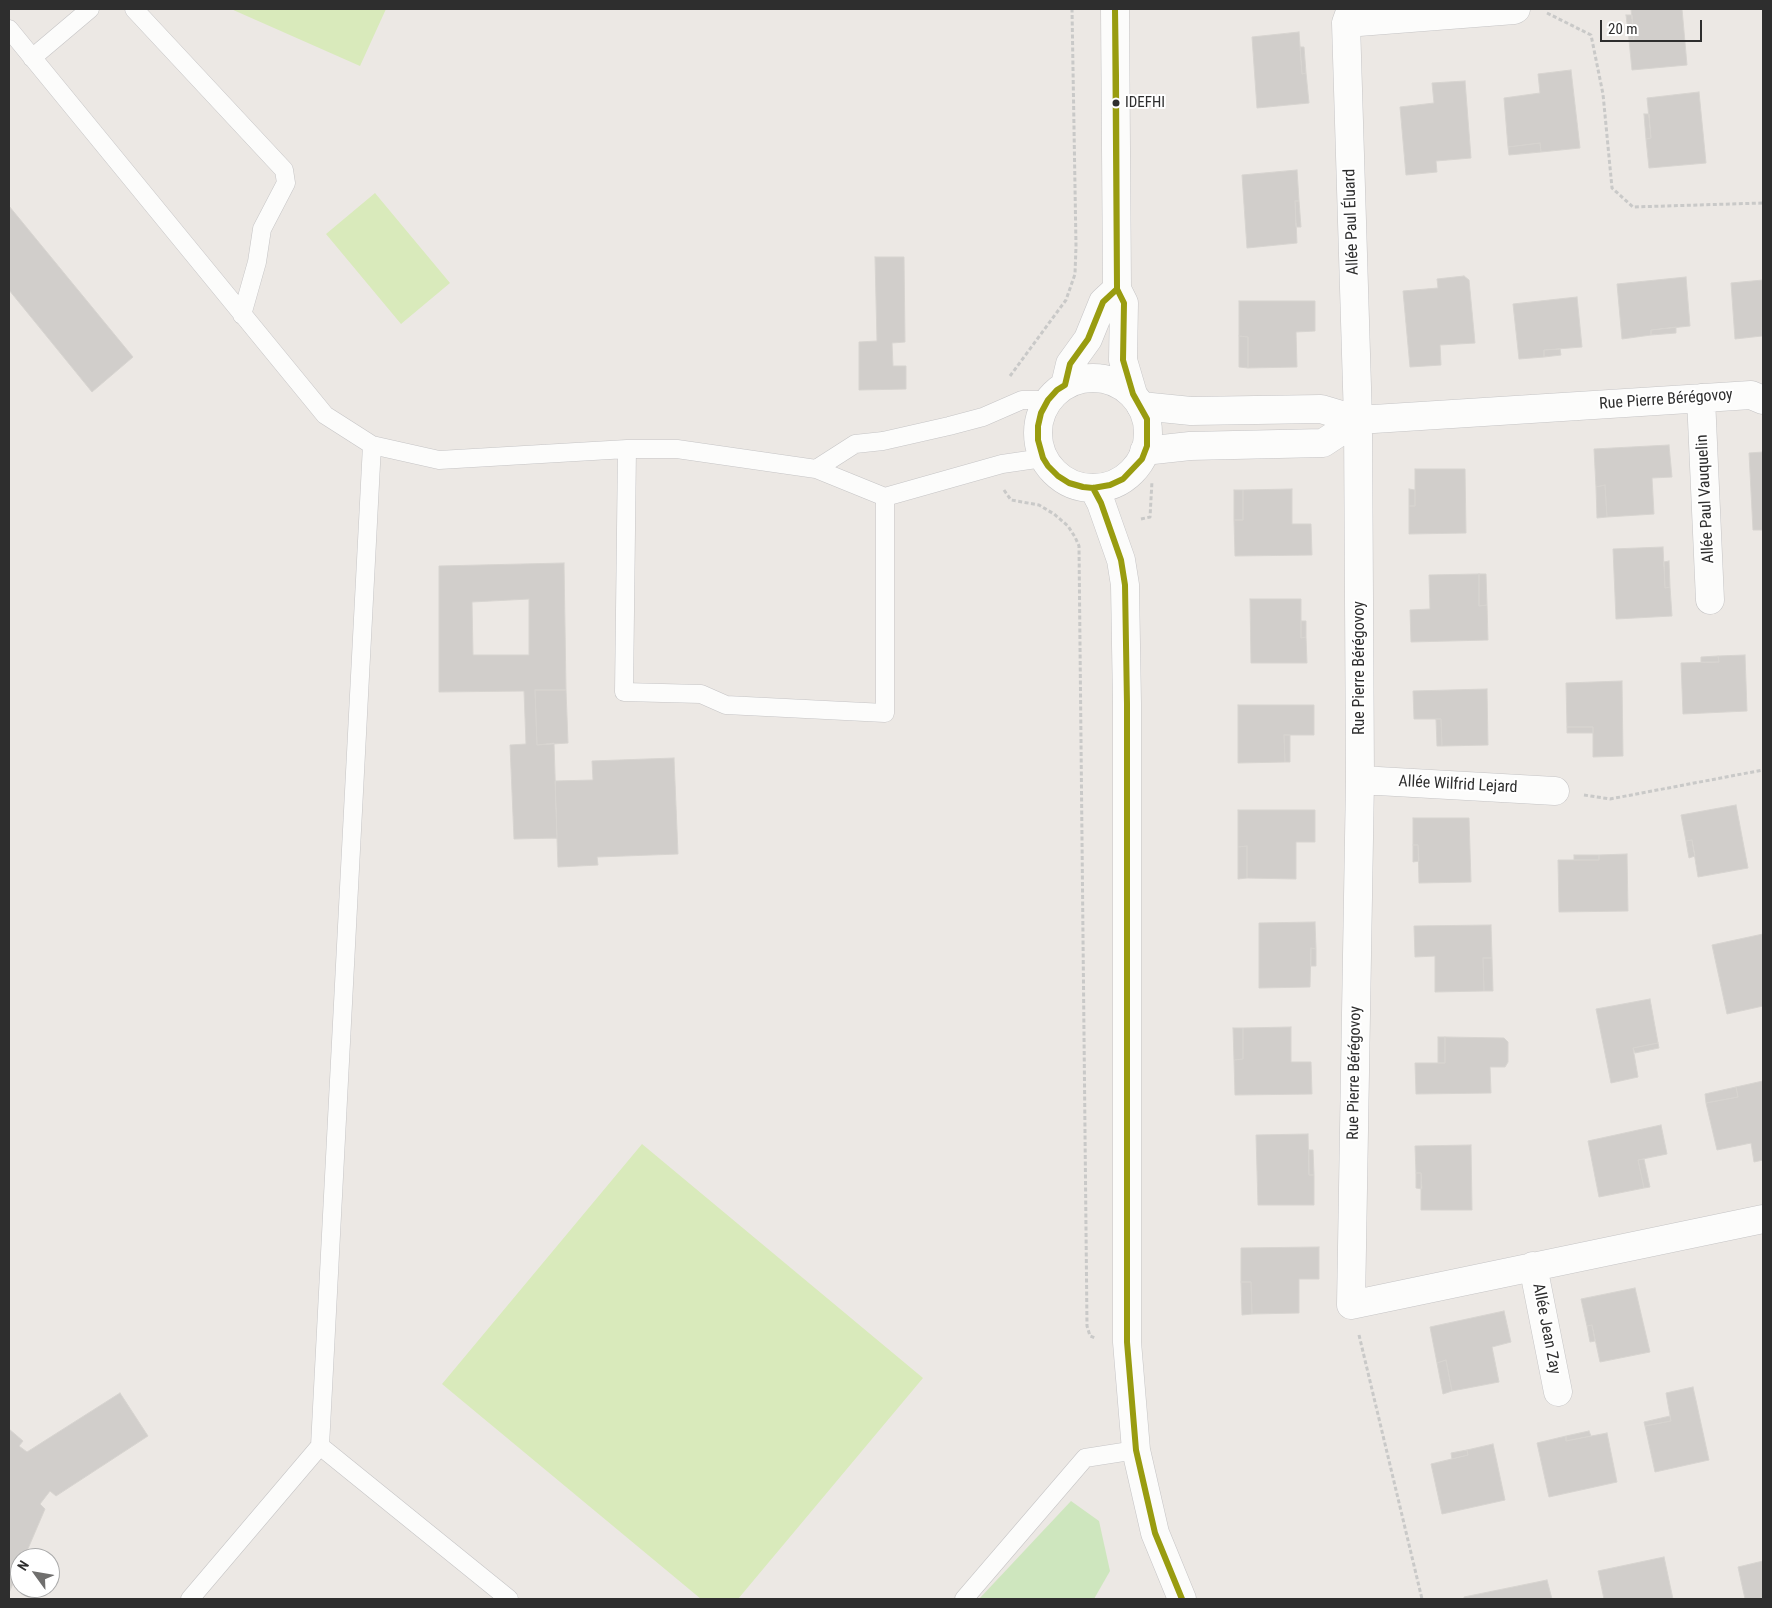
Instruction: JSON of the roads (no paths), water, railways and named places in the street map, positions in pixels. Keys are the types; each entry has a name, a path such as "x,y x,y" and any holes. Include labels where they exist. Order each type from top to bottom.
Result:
{"street":[{"path":"1115,9 1117,289 1124,303 1123,360 1137,400 1146,418 1148,429 1147,446 1142,459 1123,479 1110,485 1093,488 1083,487 1069,483 1058,476 1043,458 1038,440 1038,426 1041,413 1056,393 1070,364 1088,339 1103,302 1117,289"},
{"name":"Allée Paul Éluard","path":"1358,420 1348,16 1516,9"},
{"path":"1056,393 1082,378 1096,377 1122,385 1137,400"},
{"name":"Rue Pierre Bérégovoy","path":"1137,400 1191,411 1321,409 1358,420 1751,395 1763,400"},
{"name":"Allée Paul Vauquelin","path":"1701,398 1710,600"},
{"name":"Rue Pierre Bérégovoy","path":"1144,451 1190,446 1323,443 1358,420"},
{"name":"Rue Pierre Bérégovoy","path":"1358,420 1360,780 1351,1305 1533,1266"},
{"path":"1093,488 1101,503 1121,560 1125,585 1127,704 1128,1342 1136,1450 1155,1533 1182,1599"},
{"name":"Allée Wilfrid Lejard","path":"1360,780 1555,791"},
{"path":"1533,1266 1763,1220"},
{"name":"Allée Jean Zay","path":"1533,1266 1558,1392"}],"lane":[{"path":"32,58 90,9"},
{"path":"134,9 284,170 286,183 262,229 257,262 242,315"},
{"path":"10,32 325,415 372,445 439,460 677,449 816,469 885,498 1002,464 1043,458"},
{"path":"816,469 855,444 884,441 949,426 983,417 1022,400 1056,393"},
{"path":"190,1599 320,1446 372,445"},
{"path":"627,450 624,692 701,694 726,705 885,713 885,498"},
{"path":"320,1446 509,1599"},
{"path":"964,1599 1085,1458 1136,1450"}],"place":[{"name":"IDEFHI","path":"1116,103"}]}
